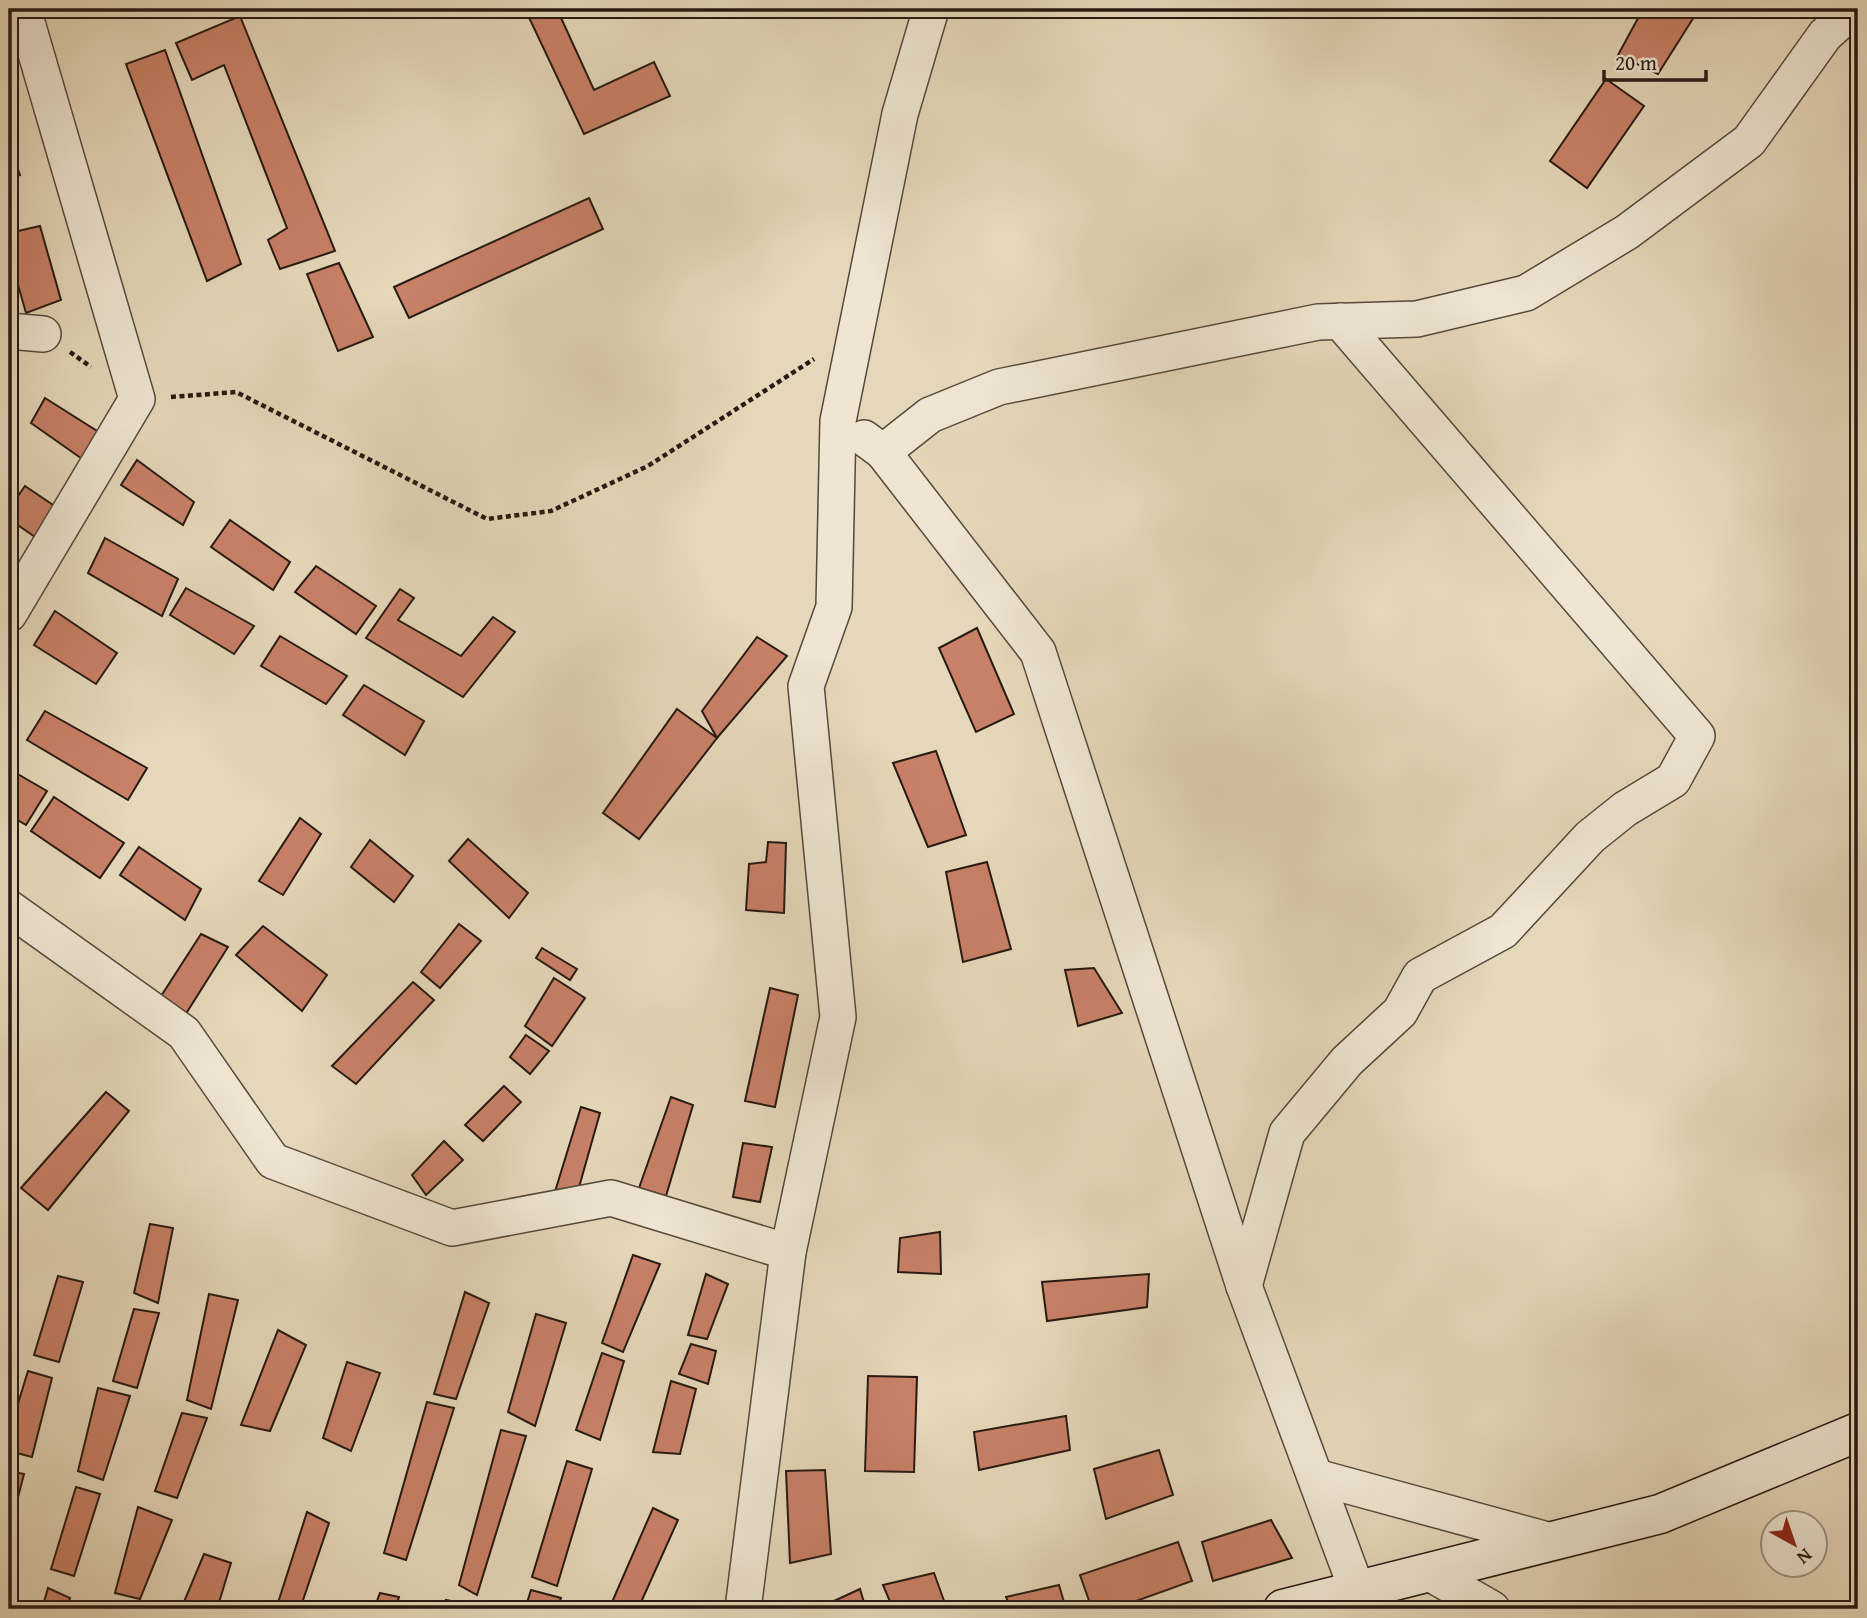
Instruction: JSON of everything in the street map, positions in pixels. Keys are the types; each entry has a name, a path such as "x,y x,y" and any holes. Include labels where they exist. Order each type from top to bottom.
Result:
{"main road":[{"path":"1283,1609 1660,1514 1858,1432"}],"street":[{"path":"9,614 138,399 23,9"},
{"path":"743,1609 788,1252 838,1017 806,686 834,607 838,421 900,114 931,9"},
{"path":"883,452 930,415 999,387 1318,322 1416,319 1526,293 1627,232 1749,141 1825,34 1854,9"},
{"path":"1244,1286 1287,1133 1347,1061 1400,1012 1420,976 1503,931 1590,837 1625,809 1673,780 1697,736 1340,321"},
{"path":"9,331 43,334"},
{"path":"838,421 883,452 1038,652 1244,1286 1357,1590"},
{"path":"9,908 184,1033 273,1161 452,1228 611,1198 788,1252"},
{"path":"1316,1477 1551,1541"},
{"path":"1428,1572 1492,1609"}],"path":[{"path":"43,334 138,399 236,392 487,519 551,511 648,466 856,332"}],"building":[{"path":"525,9 557,9 594,90 654,62 670,96 584,134"},
{"path":"1643,9 1699,9 1658,74 1618,55"},
{"path":"240,16 335,251 280,269 268,240 287,228 224,65 192,80 176,43"},
{"path":"165,50 241,264 207,281 126,64"},
{"path":"1606,79 1644,106 1587,188 1550,161"},
{"path":"9,146 20,175 9,180"},
{"path":"589,198 603,229 409,318 394,287"},
{"path":"40,226 61,300 26,313 9,253 9,233"},
{"path":"339,263 373,337 338,351 307,274"},
{"path":"45,398 105,436 85,461 31,423"},
{"path":"137,460 194,502 183,525 121,485"},
{"path":"25,486 62,511 41,541 9,519 9,509"},
{"path":"230,520 290,562 273,590 211,547"},
{"path":"105,538 178,579 162,616 88,573"},
{"path":"316,566 376,606 356,634 295,592"},
{"path":"186,588 254,626 234,654 170,615"},
{"path":"400,589 414,598 398,620 461,656 493,617 515,632 463,697 366,638"},
{"path":"55,611 117,653 96,684 34,645"},
{"path":"977,628 1014,714 976,732 939,648"},
{"path":"280,636 347,676 326,704 261,666"},
{"path":"757,637 787,656 717,738 702,711"},
{"path":"364,685 424,721 405,755 343,715"},
{"path":"677,709 717,738 639,839 603,813"},
{"path":"45,711 147,768 128,800 27,740"},
{"path":"936,751 966,835 928,847 893,763"},
{"path":"9,769 47,791 26,825 9,815"},
{"path":"54,797 124,843 100,878 31,831"},
{"path":"300,818 321,834 283,895 259,881"},
{"path":"468,839 528,893 509,918 449,861"},
{"path":"370,840 413,876 394,902 351,867"},
{"path":"768,842 786,843 784,913 746,910 749,864 766,862"},
{"path":"139,847 201,889 185,920 120,875"},
{"path":"987,862 1011,949 963,962 946,872"},
{"path":"459,924 481,941 440,988 421,972"},
{"path":"263,926 327,975 302,1011 236,955"},
{"path":"201,934 228,947 182,1020 156,1004"},
{"path":"542,948 577,969 570,980 536,958"},
{"path":"1094,968 1122,1013 1078,1026 1065,970"},
{"path":"554,978 585,998 552,1046 525,1026"},
{"path":"413,982 434,1000 356,1084 332,1066"},
{"path":"770,988 798,995 775,1107 745,1101"},
{"path":"526,1035 549,1051 530,1074 510,1057"},
{"path":"504,1086 521,1102 483,1141 465,1125"},
{"path":"106,1092 129,1111 48,1210 21,1188"},
{"path":"671,1097 693,1105 666,1196 639,1188"},
{"path":"581,1107 600,1113 574,1205 553,1198"},
{"path":"444,1141 463,1160 426,1195 412,1175"},
{"path":"743,1143 772,1147 760,1202 733,1197"},
{"path":"150,1224 173,1228 158,1303 134,1293"},
{"path":"940,1232 941,1274 898,1272 900,1238"},
{"path":"633,1255 660,1264 623,1352 602,1343"},
{"path":"706,1274 728,1284 707,1339 688,1335"},
{"path":"1149,1274 1147,1307 1047,1321 1042,1282"},
{"path":"58,1276 83,1282 59,1362 34,1355"},
{"path":"465,1292 489,1303 456,1399 434,1394"},
{"path":"209,1294 238,1300 211,1409 187,1400"},
{"path":"134,1309 159,1313 137,1388 113,1381"},
{"path":"536,1314 566,1323 535,1426 508,1412"},
{"path":"278,1330 306,1345 270,1431 241,1425"},
{"path":"691,1344 716,1351 708,1384 679,1374"},
{"path":"602,1353 624,1361 600,1440 576,1430"},
{"path":"347,1362 380,1373 351,1451 323,1438"},
{"path":"28,1371 52,1378 32,1457 9,1451 9,1433"},
{"path":"868,1376 917,1377 914,1472 865,1471"},
{"path":"671,1381 696,1389 680,1454 653,1452"},
{"path":"98,1388 130,1396 103,1480 78,1471"},
{"path":"427,1402 454,1408 406,1560 384,1553"},
{"path":"182,1413 207,1418 177,1498 155,1491"},
{"path":"1066,1416 1070,1450 979,1470 974,1432"},
{"path":"501,1430 526,1436 477,1595 459,1585"},
{"path":"1159,1450 1173,1495 1106,1519 1094,1469"},
{"path":"567,1461 592,1469 557,1586 532,1577"},
{"path":"825,1470 831,1554 790,1563 786,1471"},
{"path":"9,1471 24,1474 9,1532"},
{"path":"76,1487 100,1494 74,1576 51,1569"},
{"path":"138,1507 172,1520 140,1599 115,1593"},
{"path":"653,1508 678,1520 638,1609 609,1609"},
{"path":"307,1512 329,1523 300,1609 276,1609"},
{"path":"1271,1520 1292,1558 1213,1581 1202,1542"},
{"path":"1178,1542 1192,1581 1114,1609 1092,1609 1080,1575"},
{"path":"204,1554 231,1563 217,1609 181,1609"},
{"path":"934,1573 947,1609 893,1609 883,1585"},
{"path":"1059,1585 1066,1609 1011,1609 1006,1597"},
{"path":"48,1588 70,1598 66,1609 42,1609"},
{"path":"860,1589 866,1609 821,1609 821,1607"},
{"path":"531,1590 561,1598 557,1609 525,1609"},
{"path":"380,1593 399,1597 395,1609 374,1609"},
{"path":"446,1600 477,1606 476,1609 443,1609"}]}
